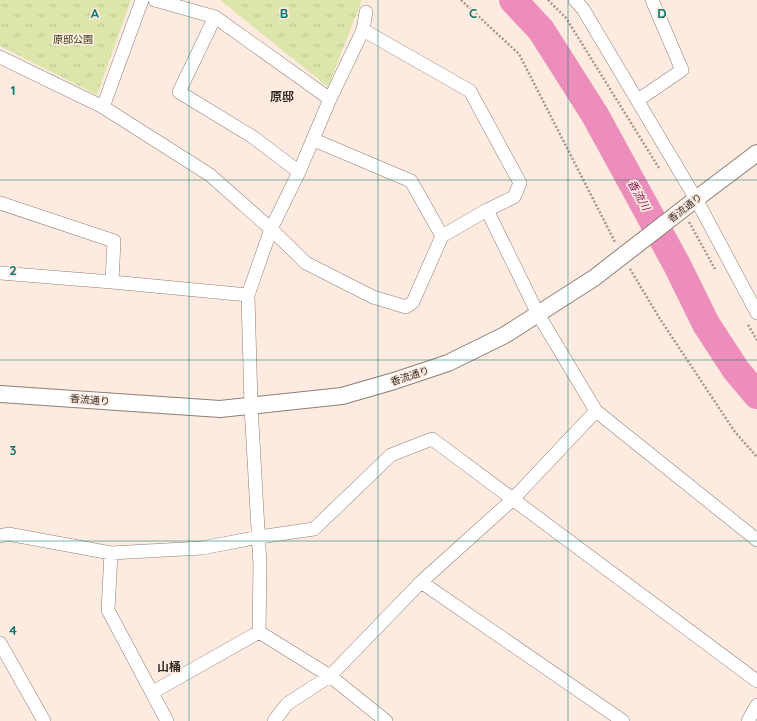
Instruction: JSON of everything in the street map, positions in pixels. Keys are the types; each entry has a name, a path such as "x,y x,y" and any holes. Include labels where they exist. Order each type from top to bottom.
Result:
{"street":[{"path":"103,107 142,0"},
{"path":"156,0 215,17 330,100"},
{"path":"575,0 583,9 638,100 691,203 757,313"},
{"path":"638,100 682,70 652,0"},
{"path":"259,632 260,566 251,406 248,295 271,229 314,140 330,100 363,30 366,12"},
{"path":"215,17 178,92 253,136 299,172"},
{"path":"0,57 103,107 210,175 271,229 306,263 373,297 406,307 413,302 442,236 487,210 514,197 520,183 470,91 363,30"},
{"path":"314,140 411,181 442,236"},
{"name":"香流通り","path":"0,394 220,409 342,396 394,381 448,363 505,335 594,278 757,154"},
{"path":"0,203 114,241 112,282"},
{"path":"487,210 538,314 596,411 757,540"},
{"path":"0,273 248,295"},
{"path":"274,721 287,704 330,676 421,582 512,500 596,411"},
{"path":"0,536 8,534 111,553 202,548 259,537 314,529 391,455 432,439 757,681"},
{"path":"111,553 108,610 168,721"},
{"path":"421,582 623,721"},
{"path":"259,632 330,676 386,721"},
{"path":"153,692 259,632"},
{"path":"0,643 6,667 44,721"},
{"path":"748,721 757,705"}],"path":[{"path":"461,0 519,54 627,253 660,319 735,432 757,457"},
{"path":"548,0 566,18 659,168"},
{"path":"691,203 690,225 717,272"},
{"path":"745,319 757,340"}],"green space":[{"name":"原邸公園","path":"0,0 131,0 97,95 0,46"},
{"path":"220,0 362,0 328,87"}],"waterway":[{"name":"香流川","path":"513,0 541,30 595,115 677,265 706,324 736,370 757,395"}],"district":[{"name":"原邸","path":"282,96"},
{"name":"山桶","path":"169,666"}]}
